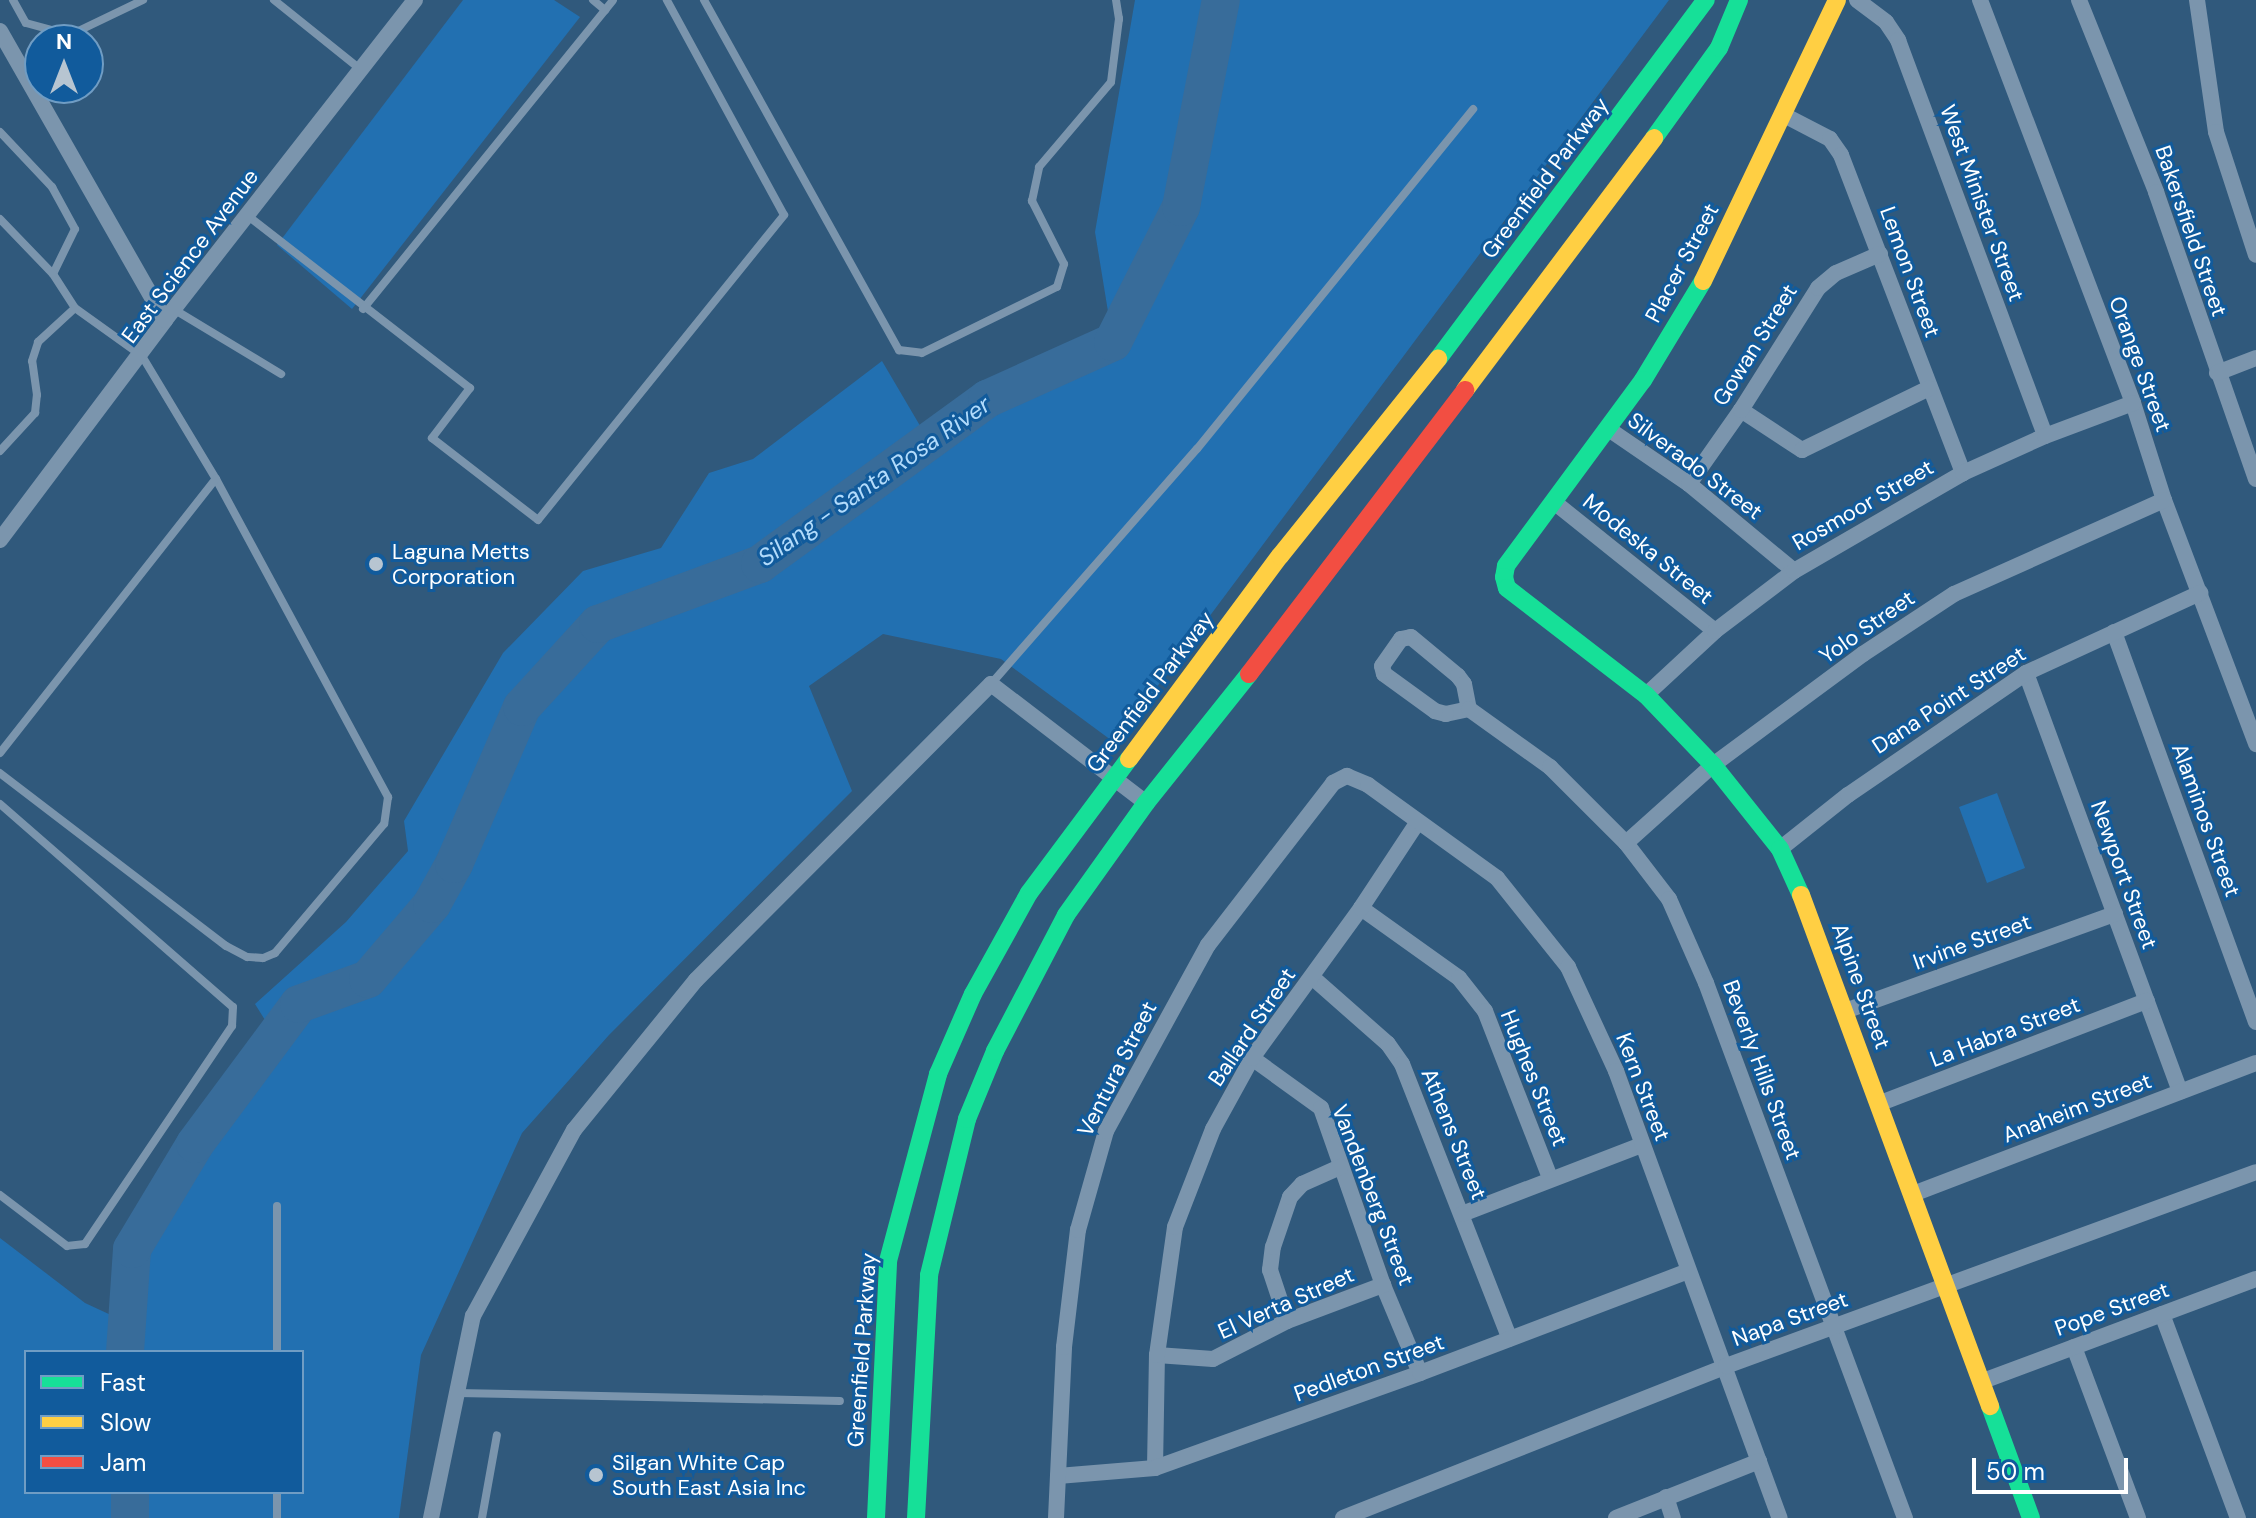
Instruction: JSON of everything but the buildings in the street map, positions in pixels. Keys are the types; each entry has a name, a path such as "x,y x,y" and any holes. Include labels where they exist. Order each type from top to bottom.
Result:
{"main road":[{"name":"Greenfield Parkway","path":"876,1518 888,1261 910,1169 938,1074 973,994 1029,893 1280,556 1471,318 1706,0"},
{"path":"916,1518 920,1389 929,1275 967,1119 995,1051 1066,915 1146,803 1281,634 1612,195 1719,48 1739,0"},
{"name":"Placer Street","path":"1506,566 1607,428 1692,303 1837,0"},
{"name":"Alpine Street","path":"1506,566 1507,588 1646,695 1713,765 1780,849 1807,909 2031,1518"}],"street":[{"name":"East Science Avenue","path":"0,540 415,0"},
{"name":"West Minister Street","path":"1857,0 1886,22 1898,40 2045,436"},
{"name":"Orange Street","path":"1980,0 2133,403 2164,500 2256,744"},
{"name":"Bakersfield Street","path":"2079,0 2156,192 2217,373 2252,458 2256,479"},
{"path":"2197,0 2216,132 2256,255"},
{"path":"0,31 170,315"},
{"name":"Lemon Street","path":"1782,114 1830,139 1841,155 1963,473"},
{"name":"Gowan Street","path":"1689,484 1741,410 1818,288 1836,273 1880,254"},
{"path":"2217,373 2256,358"},
{"path":"1741,410 1802,450 1929,388"},
{"name":"Rosmoor Street","path":"1646,695 1715,631 1794,571 1963,473 2045,436 2133,403"},
{"name":"Silverado Street","path":"1607,428 1689,484 1794,571"},
{"name":"Yolo Street","path":"1626,843 1713,765 1863,654 1954,594 2164,500"},
{"name":"Modeska Street","path":"1554,502 1715,631"},
{"name":"Dana Point Street","path":"1780,849 1848,795 2026,673 2200,593"},
{"name":"Alaminos Street","path":"2114,632 2256,1022"},
{"path":"1411,637 1458,676 1464,684 1469,709 1446,714 1435,711 1384,674 1382,666 1401,639 1411,637"},
{"name":"Newport Street","path":"2026,673 2180,1092"},
{"path":"431,1518 473,1316 574,1130 696,980 991,684 1146,803"},
{"name":"Beverly Hills Street","path":"1469,709 1550,767 1626,843 1669,899 1706,983 1905,1518"},
{"name":"Kern Street","path":"1333,783 1347,776 1368,785 1497,878 1568,967 1616,1071 1780,1518"},
{"name":"Ventura Street","path":"1056,1518 1064,1347 1078,1230 1106,1131 1208,945 1333,783"},
{"name":"Ballard Street","path":"1155,1468 1157,1355 1175,1227 1213,1129 1252,1058 1361,908 1417,823"},
{"name":"Hughes Street","path":"1361,908 1459,978 1485,1011 1550,1178"},
{"name":"Irvine Street","path":"1845,1011 2115,914"},
{"name":"Athens Street","path":"1312,977 1388,1044 1402,1064 1510,1339"},
{"name":"La Habra Street","path":"1878,1104 2147,1001"},
{"name":"Vandenberg Street","path":"1252,1058 1321,1108 1383,1285 1420,1373"},
{"name":"Anaheim Street","path":"1913,1194 2256,1063"},
{"path":"1462,1214 1642,1145"},
{"path":"1287,1321 1270,1270 1273,1247 1285,1209 1290,1197 1302,1184 1340,1167"},
{"name":"Napa Street","path":"1343,1518 1726,1366 2256,1172"},
{"name":"Pedleton Street","path":"1058,1476 1155,1468 1420,1373 1688,1271"},
{"name":"Pope Street","path":"1983,1381 2255,1283"},
{"name":"El Verta Street","path":"1157,1355 1213,1359 1287,1321 1383,1285"},
{"path":"2162,1314 2238,1518"},
{"path":"2074,1347 2138,1518"},
{"path":"1616,1518 1759,1461"},
{"path":"1666,1497 1673,1518"}],"lane":[{"path":"13,0 26,23 70,35 143,0"},
{"path":"274,0 361,69"},
{"path":"593,0 605,10"},
{"path":"363,309 613,0"},
{"path":"248,216 363,309 470,388 432,438 538,520 784,215 667,0"},
{"path":"704,0 899,350 922,353 1057,287 1064,264 1032,201 1039,167 1111,82 1119,19 1116,0"},
{"path":"991,684 1197,449 1473,109"},
{"path":"0,132 52,187 75,229 53,274"},
{"path":"0,219 53,274 75,308 142,356 216,479 388,797 384,824 275,953 263,958 247,957 226,946 0,773"},
{"path":"0,451 35,413 37,395 32,361 38,342 75,308"},
{"path":"170,315 281,374"},
{"path":"0,753 216,479"},
{"path":"0,804 233,1007 232,1026 85,1244 67,1246 0,1195"},
{"path":"277,1206 277,1350"},
{"path":"457,1393 840,1401"},
{"path":"482,1518 497,1435"},
{"path":"277,1494 277,1518"}],"shaded area":[{"path":"463,0 554,0 580,17 352,309 277,245"},
{"path":"1135,0 1669,0 1115,743 1001,659 883,634 809,686 852,791 609,1035 522,1133 421,1355 399,1518 0,1518 0,1238 85,1303 126,1322 132,1249 195,1144 275,1036 255,1004 346,922 408,851 404,821 503,653 583,571 661,548 709,473 753,459 882,361 929,441 987,399 1113,342 1095,232"},
{"path":"1997,793 2025,868 1987,883 1959,807"}],"waterway":[{"name":"Silang - Santa Rosa River","path":"125,1350 132,1249 195,1144 299,1004 368,979 432,904 454,864 522,707 598,624 760,564 987,399 1113,342 1181,207 1221,0"},
{"name":"Silang - Santa Rosa River","path":"130,1494 130,1518"}],"traffic: fast":[{"path":"1438,359 1706,0"},
{"path":"1654,138 1719,48 1739,0"},
{"path":"1703,281 1643,380 1506,566 1504,577 1507,588 1646,695 1713,765 1780,849 1801,895"},
{"path":"916,1518 929,1275 967,1119 995,1051 1066,915 1146,803 1249,674"},
{"path":"876,1518 888,1261 938,1074 973,994 1029,893 1129,759"},
{"path":"1990,1406 2031,1518"}],"traffic: slow":[{"path":"1703,281 1837,0"},
{"path":"1465,390 1654,138"},
{"path":"1129,759 1280,556 1438,359"},
{"path":"1801,895 1990,1406"}],"traffic: jam":[{"path":"1249,674 1465,390"}],"place":[{"name":"Laguna Metts Corporation","path":"376,564"},
{"name":"Silgan White Cap South East Asia Inc","path":"596,1475"}]}
